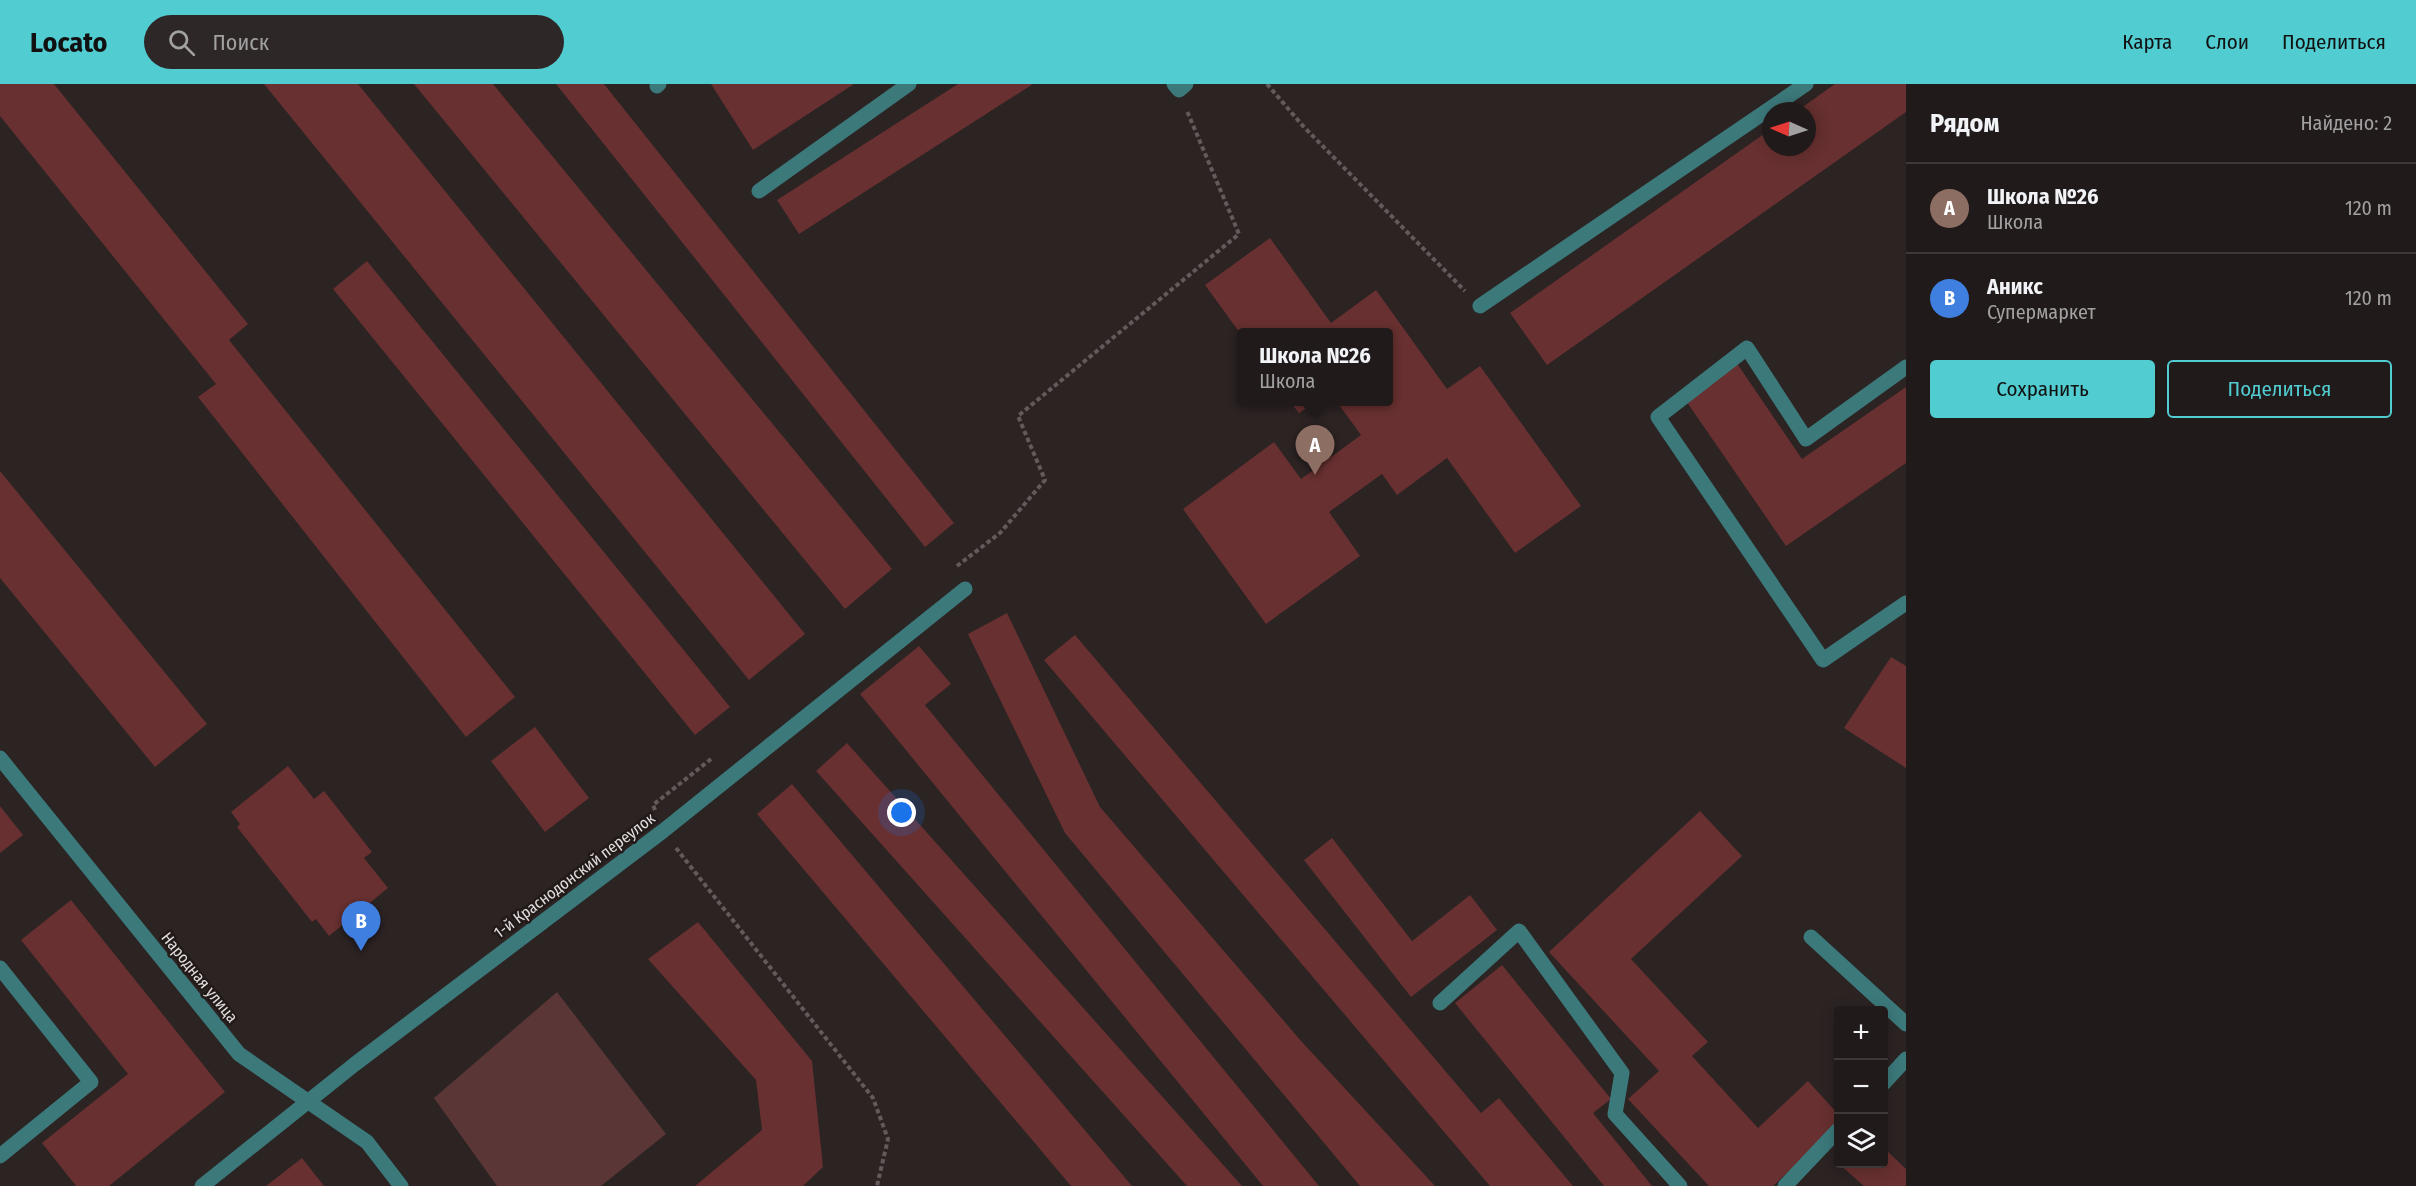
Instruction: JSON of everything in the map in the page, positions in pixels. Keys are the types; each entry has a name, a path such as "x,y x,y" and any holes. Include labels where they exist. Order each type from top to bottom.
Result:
{"street":[{"path":"759,191 909,84"},
{"path":"1480,306 1806,84"},
{"path":"1906,367 1806,439 1746,348 1658,417 1823,660 1906,603"},
{"name":"1-й Краснодонский переулок","path":"202,1186 307,1101 663,831 965,588"},
{"name":"Народная улица","path":"0,758 239,1054 366,1142 401,1186"},
{"path":"1440,1003 1519,931 1622,1073 1615,1114 1680,1186"},
{"path":"1811,937 1906,1024"},
{"path":"0,968 91,1082 0,1156"},
{"path":"1888,1079 1906,1059"},
{"path":"1785,1186 1834,1135"}],"path":[{"path":"1267,84 1304,126 1480,306"},
{"path":"1000,533 1045,480 1018,416 1239,234 1180,86"},
{"path":"663,831 873,1098 888,1139 877,1186"}],"shaded area":[{"path":"557,992 666,1134 601,1186 497,1186 434,1098"}],"building":[{"path":"0,84 54,84 248,324 229,340 515,697 466,737 198,397 216,384 0,116"},
{"path":"264,84 358,84 805,634 749,680"},
{"path":"414,84 493,84 892,569 845,609"},
{"path":"556,84 604,84 954,523 925,547"},
{"path":"711,84 854,84 753,150"},
{"path":"958,84 1033,84 799,234 777,200"},
{"path":"1835,84 1906,84 1906,112 1547,365 1510,313 1762,135 1762,156 1816,156 1816,102 1810,102"},
{"path":"1270,238 1331,323 1376,290 1447,389 1480,366 1581,506 1515,553 1447,458 1397,495 1382,474 1329,512 1360,556 1266,624 1183,509 1274,442 1301,479 1361,435 1340,406 1393,406 1393,328 1237,329 1205,285"},
{"path":"367,261 730,707 695,735 333,289"},
{"path":"1734,359 1802,459 1906,387 1906,463 1786,546 1682,395"},
{"path":"1293,406 1309,406 1299,413"},
{"path":"0,471 207,724 155,767 0,578"},
{"path":"1007,613 1100,807 1302,1042 1435,1186 1360,1186 1065,833 968,634"},
{"path":"1075,635 1481,1113 1499,1098 1573,1186 1490,1186 1044,660"},
{"path":"919,646 951,684 925,705 1319,1186 1263,1186 860,694"},
{"path":"1891,657 1906,666 1906,768 1844,728"},
{"path":"535,727 589,798 545,832 491,761"},
{"path":"847,743 1242,1186 1187,1186 816,771"},
{"path":"288,766 314,799 324,791 372,852 364,858 388,888 329,936 316,919 312,922 237,827 240,824 231,812"},
{"path":"792,784 1132,1186 1071,1186 757,814"},
{"path":"0,806 23,835 0,853"},
{"path":"1700,811 1742,856 1631,959 1708,1042 1692,1056 1758,1128 1808,1081 1834,1110 1834,1129 1773,1186 1709,1186 1628,1099 1659,1071 1549,952"},
{"path":"1332,838 1412,941 1470,895 1497,930 1411,997 1304,860"},
{"path":"71,900 225,1092 109,1186 76,1186 42,1143 128,1074 21,940"},
{"path":"698,922 812,1061 823,1167 803,1186 695,1186 762,1130 756,1080 648,959"},
{"path":"1502,965 1611,1099 1593,1113 1652,1186 1604,1186 1455,1003"},
{"path":"1888,1152 1906,1169 1906,1186 1864,1186 1844,1168 1888,1168"},
{"path":"302,1158 324,1186 266,1186"}],"place":[{"name":"Школа №26","path":"1315,475"},
{"name":"Аникс","path":"361,951"}]}
